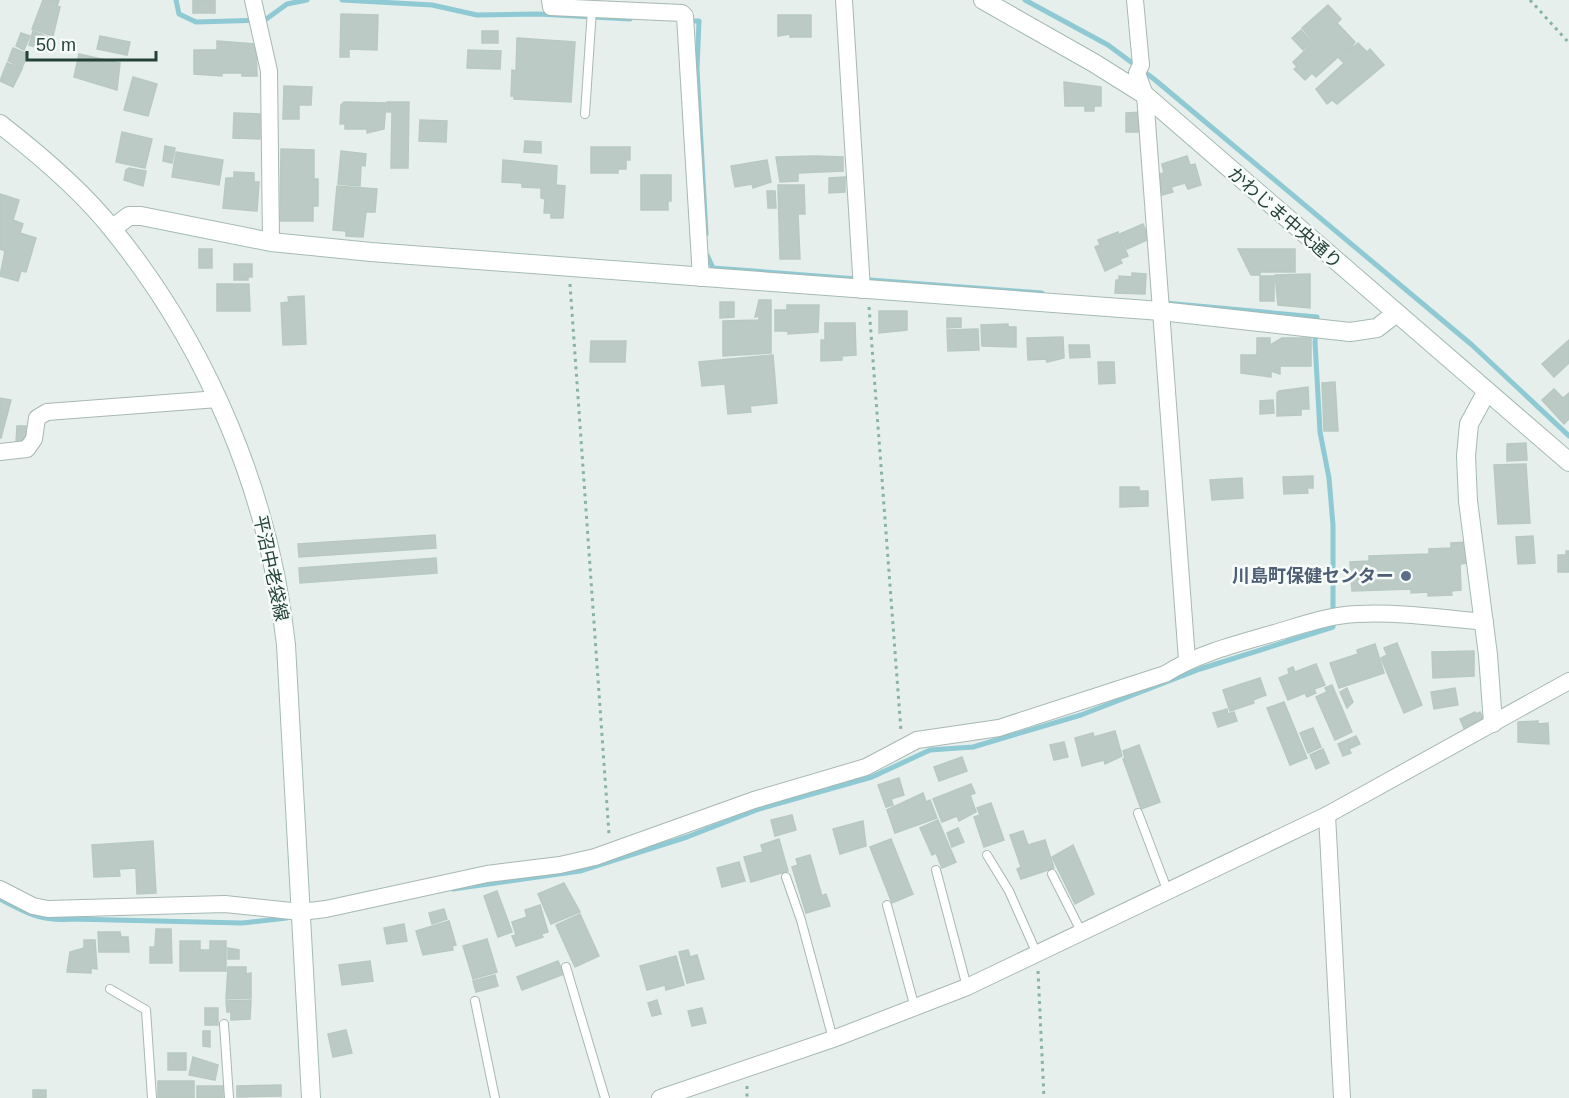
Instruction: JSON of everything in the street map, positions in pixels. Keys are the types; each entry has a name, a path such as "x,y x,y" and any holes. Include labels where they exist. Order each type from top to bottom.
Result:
{"street":[{"path":"253,0 270,71 271,242"},
{"path":"550,0 552,7 682,13 685,16 701,278"},
{"path":"844,0 865,291"},
{"name":"かわじま中央通り","path":"983,0 1095,63 1145,95 1395,314 1569,462"},
{"path":"1135,0 1139,69 1145,95 1187,660"},
{"name":"平沼中老袋線","path":"0,124 51,168 112,228 170,311 218,399 261,514 282,608 291,717 311,1098"},
{"path":"112,228 129,216 141,216 271,242 865,291 1161,311 1350,332 1377,328 1395,314"},
{"path":"1487,391 1469,424 1466,456 1468,501 1485,622 1493,723"},
{"path":"0,452 27,449 34,439 37,418 47,412 218,399"},
{"path":"0,889 33,906 48,909 225,904 301,912 487,874 560,865 610,853 754,800 866,767 917,740 999,728 1165,674 1187,660 1311,623 1354,614 1410,614 1485,622"},
{"path":"660,1098 833,1039 967,987 1327,815 1569,681"},
{"path":"1327,815 1341,1098"}],"lane":[{"path":"585,114 592,9"},
{"path":"1138,813 1168,892"},
{"path":"987,855 1009,891 1037,954"},
{"path":"936,870 967,987"},
{"path":"1052,874 1082,933"},
{"path":"786,877 801,920 833,1039"},
{"path":"887,905 915,1008"},
{"path":"566,967 605,1098"},
{"path":"110,990 146,1010 152,1098"},
{"path":"476,1001 495,1098"},
{"path":"224,1024 229,1098"}],"path":[{"path":"1530,0 1569,43"},
{"path":"568,267 610,853"},
{"path":"865,291 902,748"},
{"path":"1037,954 1044,1098"}],"building":[{"path":"43,0 59,0 57,6 60,7 53,36 32,29"},
{"path":"193,0 215,0 215,13 193,13"},
{"path":"1328,5 1341,19 1337,23 1355,42 1348,52 1358,43 1367,52 1370,49 1384,65 1337,104 1332,100 1327,104 1316,89 1344,63 1338,57 1316,77 1312,73 1305,80 1294,69 1297,67 1293,62 1314,42 1302,28"},
{"path":"341,14 378,15 377,50 349,49 349,57 340,57"},
{"path":"778,15 811,15 811,37 790,37 790,34 778,36"},
{"path":"1301,30 1312,42 1303,50 1292,38"},
{"path":"33,31 51,38 47,51 29,45"},
{"path":"482,31 498,31 498,43 482,43"},
{"path":"21,33 30,36 24,50 16,46"},
{"path":"100,36 130,42 127,55 97,49"},
{"path":"517,38 575,42 571,102 514,99 514,96 511,96 512,70 516,71"},
{"path":"217,41 256,44 257,76 242,76 242,73 222,73 222,76 194,74 194,50 217,50"},
{"path":"13,48 28,54 22,68 8,61"},
{"path":"468,50 501,51 500,69 467,68"},
{"path":"79,54 120,63 117,90 74,77"},
{"path":"7,63 22,69 13,87 0,81"},
{"path":"133,77 157,84 148,116 124,110"},
{"path":"1064,82 1101,87 1101,106 1094,106 1094,111 1085,111 1085,106 1065,106"},
{"path":"284,86 312,87 311,105 299,105 299,119 283,119"},
{"path":"344,102 386,103 384,129 367,133 367,129 345,129 345,124 340,124 341,105"},
{"path":"387,102 409,102 408,168 391,168 392,112 387,112"},
{"path":"1142,112 1142,132 1126,132 1126,113"},
{"path":"234,113 260,114 260,139 233,138"},
{"path":"420,120 447,121 446,142 419,141"},
{"path":"122,132 152,139 145,168 116,162"},
{"path":"525,141 541,142 541,153 524,152"},
{"path":"165,146 175,148 172,163 163,161"},
{"path":"591,147 630,147 630,160 626,160 626,169 618,169 618,173 591,173"},
{"path":"281,149 314,150 314,179 318,179 318,206 313,206 313,221 280,221"},
{"path":"341,151 366,154 365,166 361,165 360,186 338,184"},
{"path":"176,152 223,160 219,185 172,177"},
{"path":"1187,156 1190,165 1195,164 1201,185 1188,189 1185,183 1171,187 1173,192 1162,195 1159,174 1164,173 1162,164"},
{"path":"776,157 843,157 843,171 798,173 798,181 780,182"},
{"path":"503,160 557,166 556,185 565,186 563,218 551,218 551,213 544,213 545,199 541,198 541,188 522,187 522,183 502,182"},
{"path":"767,160 771,182 753,188 752,184 735,187 731,166"},
{"path":"129,168 146,171 143,186 124,180 126,170"},
{"path":"234,172 254,173 254,182 259,182 257,211 223,208 226,178 234,178"},
{"path":"641,175 671,175 671,201 668,201 668,210 641,210"},
{"path":"845,177 845,192 829,193 829,178"},
{"path":"778,185 804,185 805,214 798,214 800,259 780,259"},
{"path":"337,186 377,189 375,212 366,212 363,237 346,236 346,231 333,230"},
{"path":"767,191 775,191 776,208 768,208"},
{"path":"0,194 19,200 13,220 23,224 20,233 36,238 26,272 21,271 18,281 0,276 5,251 0,249"},
{"path":"1143,224 1149,239 1127,249 1120,234"},
{"path":"1118,232 1128,256 1120,259 1122,263 1105,271 1095,247 1100,245 1098,240"},
{"path":"199,249 212,249 212,268 199,268"},
{"path":"1238,249 1295,249 1295,272 1260,272 1260,275 1251,275"},
{"path":"234,264 252,264 252,277 248,277 248,280 234,280"},
{"path":"1132,273 1146,274 1145,294 1115,293 1116,280 1119,280 1119,276 1132,277"},
{"path":"1310,274 1310,308 1278,305 1275,275"},
{"path":"1260,276 1274,276 1274,301 1260,301"},
{"path":"217,284 249,284 250,311 217,311"},
{"path":"304,296 306,344 283,345 281,303 289,302 288,297"},
{"path":"759,300 771,300 771,353 723,356 723,321 759,320 759,316 755,317"},
{"path":"720,302 734,302 734,317 720,318"},
{"path":"787,305 819,305 818,332 788,334 788,331 775,331 775,310 787,310"},
{"path":"879,311 907,311 907,330 879,333"},
{"path":"947,318 961,318 961,327 947,328"},
{"path":"825,323 855,323 856,355 842,356 842,360 821,361 821,340 825,340"},
{"path":"1008,324 1008,327 1016,327 1016,347 982,346 981,325"},
{"path":"978,329 979,350 948,351 947,330"},
{"path":"1063,337 1064,358 1047,362 1046,359 1028,360 1027,338"},
{"path":"1257,338 1270,338 1270,345 1282,338 1311,338 1311,366 1280,366 1280,374 1271,371 1271,377 1241,373 1241,355 1257,355"},
{"path":"1569,340 1569,363 1554,377 1542,364"},
{"path":"591,341 626,341 625,362 590,362"},
{"path":"1069,345 1089,345 1090,357 1070,358"},
{"path":"773,355 777,403 750,406 751,412 728,414 725,384 702,386 699,362"},
{"path":"1098,362 1114,362 1115,383 1099,384"},
{"path":"1335,382 1338,431 1324,431 1322,383"},
{"path":"1308,387 1309,409 1301,409 1301,415 1277,416 1277,393 1279,391"},
{"path":"1554,389 1563,398 1569,393 1569,419 1564,424 1542,400"},
{"path":"0,398 11,400 1,438 0,438"},
{"path":"1273,400 1274,413 1260,414 1260,401"},
{"path":"17,426 26,426 25,443 16,443"},
{"path":"1526,443 1527,460 1507,461 1507,444"},
{"path":"1526,464 1530,523 1498,524 1494,465"},
{"path":"1313,476 1313,488 1307,488 1308,493 1284,494 1283,477"},
{"path":"1242,478 1243,498 1212,500 1210,480"},
{"path":"1120,487 1139,487 1139,491 1148,491 1148,506 1120,507"},
{"path":"435,535 436,548 299,557 298,544"},
{"path":"1533,536 1535,563 1518,564 1516,537"},
{"name":"川島町保健センター","path":"1467,542 1468,563 1460,564 1461,590 1451,591 1452,595 1428,596 1428,592 1411,593 1411,589 1352,591 1350,562 1369,561 1369,556 1429,554 1429,549 1451,548 1451,543"},
{"path":"1566,551 1569,551 1569,572 1558,572 1558,555 1566,555"},
{"path":"436,558 437,573 300,583 299,568"},
{"path":"1397,643 1422,705 1404,713 1381,658 1387,655 1384,648"},
{"path":"1375,644 1384,673 1339,688 1330,663 1358,654 1357,650"},
{"path":"1474,651 1474,676 1433,678 1432,652"},
{"path":"1316,664 1325,685 1314,689 1316,693 1307,697 1305,693 1288,700 1279,678 1289,674 1288,669 1293,667 1295,672"},
{"path":"1260,678 1266,695 1253,700 1254,703 1230,711 1223,690"},
{"path":"1332,685 1352,732 1335,740 1316,697 1327,692 1325,688"},
{"path":"1347,688 1353,702 1347,708 1340,692"},
{"path":"1455,688 1458,705 1434,709 1431,692"},
{"path":"1284,702 1307,758 1290,765 1267,708"},
{"path":"1227,709 1228,714 1234,712 1237,721 1218,727 1213,713"},
{"path":"1475,712 1476,714 1480,712 1483,718 1464,728 1460,719"},
{"path":"1538,721 1538,724 1548,723 1549,744 1518,742 1518,722"},
{"path":"1313,728 1321,747 1308,753 1300,733"},
{"path":"1115,731 1122,756 1105,764 1104,760 1082,766 1075,738 1093,733 1094,737"},
{"path":"1356,736 1360,744 1349,749 1351,753 1343,756 1338,744"},
{"path":"1064,742 1068,757 1054,760 1050,745"},
{"path":"1139,745 1160,802 1141,809 1123,759 1125,758 1123,751"},
{"path":"1323,749 1329,763 1316,769 1310,755"},
{"path":"962,757 967,771 939,781 934,767"},
{"path":"899,778 904,795 891,799 893,805 886,807 878,785"},
{"path":"971,784 975,793 970,795 976,812 959,821 957,816 942,822 933,799"},
{"path":"923,793 926,802 930,800 937,818 895,833 887,810"},
{"path":"991,803 1004,840 984,847 974,817 980,815 977,808"},
{"path":"792,815 796,830 775,836 771,820"},
{"path":"938,820 956,862 942,868 936,853 932,855 920,828"},
{"path":"863,821 866,846 840,854 833,829"},
{"path":"958,828 964,842 952,847 947,833"},
{"path":"1023,831 1028,845 1045,840 1054,868 1021,879 1017,869 1021,867 1010,835"},
{"path":"779,839 788,871 751,882 744,857 763,852 761,845"},
{"path":"891,839 913,894 892,903 870,847"},
{"path":"153,841 156,893 137,894 136,868 119,869 120,876 94,877 92,845"},
{"path":"1073,845 1094,894 1075,904 1052,857"},
{"path":"810,855 822,896 826,894 830,906 806,913 792,867 798,865 796,859"},
{"path":"739,862 745,881 722,887 717,868"},
{"path":"564,883 580,912 551,924 538,894"},
{"path":"497,891 512,932 498,937 484,896"},
{"path":"540,905 548,932 541,934 543,937 516,946 512,936 516,935 512,922 527,917 525,910"},
{"path":"444,909 447,919 432,924 429,913"},
{"path":"580,914 599,956 575,967 556,925"},
{"path":"449,921 456,945 452,946 453,950 423,955 416,931"},
{"path":"404,924 407,941 387,944 384,928"},
{"path":"156,929 171,929 172,963 150,963 150,947 155,947"},
{"path":"98,932 120,932 121,937 128,937 129,952 99,952"},
{"path":"487,939 497,972 473,979 463,946"},
{"path":"84,940 95,940 97,969 91,968 91,973 67,972 70,952 84,948"},
{"path":"180,941 200,941 200,950 210,950 210,941 226,941 226,971 180,971"},
{"path":"228,948 239,950 239,959 228,959"},
{"path":"688,950 690,957 697,955 704,979 687,983 679,952"},
{"path":"676,956 684,985 666,990 665,985 647,990 640,966"},
{"path":"370,961 373,981 342,985 339,965"},
{"path":"558,961 564,974 522,990 517,977"},
{"path":"228,967 246,967 246,974 251,973 251,998 226,999"},
{"path":"495,975 498,986 476,992 473,981"},
{"path":"251,1000 250,1019 231,1020 231,1012 227,1012 226,1001"},
{"path":"657,1000 661,1014 652,1016 648,1003"},
{"path":"205,1008 218,1008 218,1025 205,1025"},
{"path":"702,1008 706,1023 692,1026 688,1011"},
{"path":"346,1030 352,1053 333,1057 328,1034"},
{"path":"203,1031 210,1031 210,1047 203,1046"},
{"path":"168,1053 186,1053 186,1070 168,1070"},
{"path":"193,1057 218,1065 215,1080 189,1075"},
{"path":"158,1081 194,1081 194,1098 158,1098"},
{"path":"281,1085 281,1096 237,1097 237,1086"},
{"path":"197,1086 223,1086 223,1098 197,1098"},
{"path":"33,1090 46,1090 46,1098 33,1098"}],"waterway":[{"path":"176,0 179,14 196,22 265,20 287,4 307,0"},
{"path":"342,0 432,5 477,15 538,14 630,19"},
{"path":"1025,0 1108,45 1154,79 1472,345 1569,436"},
{"path":"687,21 699,21 697,69 706,234"},
{"path":"707,255 713,268 1042,293"},
{"path":"453,889 580,871 687,837 759,809 872,777 930,750 973,747 1081,715 1200,669 1333,627 1333,525 1329,478 1320,432 1315,342 1317,317 1165,303"},
{"path":"0,899 43,918 61,920 242,923 287,918"}],"place":[{"name":"川島町保健センター","path":"1406,576"}]}
